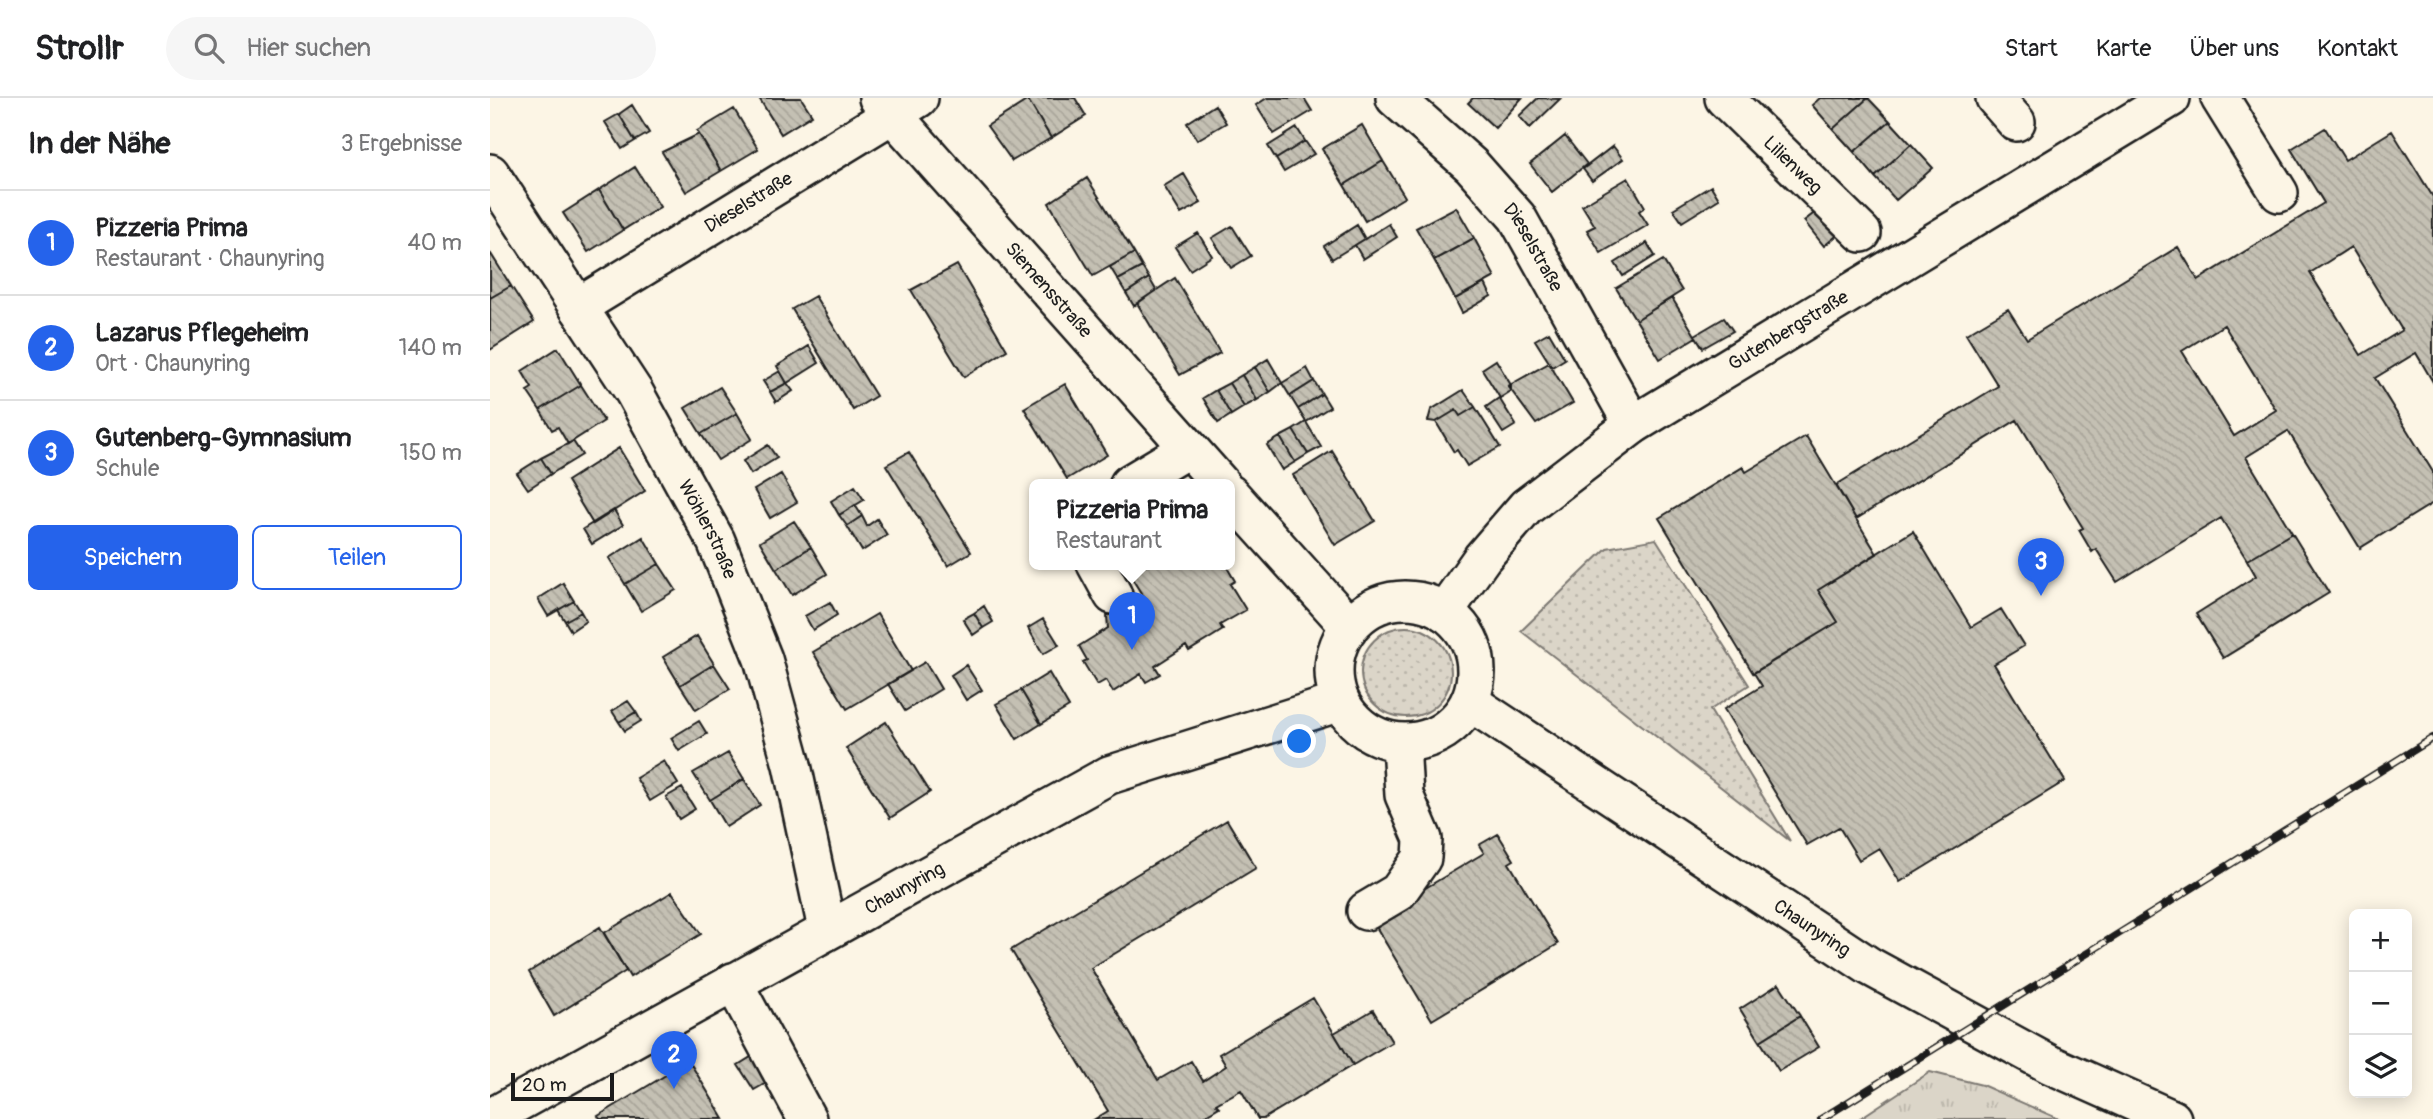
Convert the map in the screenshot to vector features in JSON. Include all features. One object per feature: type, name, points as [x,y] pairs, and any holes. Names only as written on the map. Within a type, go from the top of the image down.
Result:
[{"type":"street","name":"Dieselstraße","points":[[1395,98],[1472,166],[1517,217],[1633,425]]},
{"type":"street","name":"Lilienweg","points":[[1724,98],[1862,233]]},
{"type":"street","name":"Gutenbergstraße","points":[[1444,612],[1482,558],[1527,507],[1633,425],[2171,98]]},
{"type":"street","points":[[2220,98],[2279,193]]},
{"type":"street","name":"Dieselstraße","points":[[578,307],[896,104]]},
{"type":"street","name":"Siemensstraße","points":[[896,104],[1217,479]]},
{"type":"street","name":"Wöhlerstraße","points":[[490,173],[634,392],[716,541],[759,647],[792,765],[827,929]]},
{"type":"street","points":[[1137,479],[1189,448]]},
{"type":"street","points":[[1235,500],[1349,626]]},
{"type":"street","points":[[1415,601],[1444,612],[1456,621],[1468,638],[1476,658],[1476,680],[1470,702],[1456,721],[1438,735],[1401,743],[1368,733],[1350,717],[1340,702],[1333,672],[1337,648],[1349,626],[1368,611],[1391,602],[1415,601]]},
{"type":"street","name":"Chaunyring","points":[[490,1118],[1109,775],[1340,702]]},
{"type":"street","name":"Chaunyring","points":[[1470,702],[1869,966],[2027,1052],[2172,1119]]},
{"type":"street","points":[[1366,911],[1398,892],[1422,858],[1423,839],[1404,795],[1401,743]]},
{"type":"street","points":[[733,982],[807,1119]]},
{"type":"green space","points":[[1656,539],[1749,685],[1710,710],[1790,841],[1521,631],[1607,548]]},
{"type":"green space","points":[[1397,627],[1415,627],[1431,634],[1444,647],[1451,663],[1451,681],[1444,697],[1431,710],[1415,717],[1397,717],[1381,710],[1368,697],[1361,681],[1361,663],[1368,647],[1381,634]]},
{"type":"green space","points":[[1930,1072],[1982,1085],[2059,1119],[1859,1119]]},
{"type":"building","points":[[759,98],[801,98],[812,115],[781,134]]},
{"type":"building","points":[[1075,98],[1086,116],[1051,138],[1028,100]]},
{"type":"building","points":[[1267,98],[1304,98],[1312,111],[1274,134],[1256,105]]},
{"type":"building","points":[[1473,98],[1522,98],[1495,128],[1468,103]]},
{"type":"building","points":[[1538,98],[1560,99],[1530,128],[1519,116]]},
{"type":"building","points":[[1820,98],[1868,98],[1833,129],[1812,105]]},
{"type":"building","points":[[1868,98],[1890,121],[1854,152],[1833,129]]},
{"type":"building","points":[[1028,100],[1051,138],[1012,161],[987,126]]},
{"type":"building","points":[[632,105],[649,133],[635,141],[619,114]]},
{"type":"building","points":[[1215,105],[1226,123],[1197,140],[1187,123]]},
{"type":"building","points":[[734,109],[758,149],[721,171],[697,131]]},
{"type":"building","points":[[619,114],[635,141],[622,149],[605,122]]},
{"type":"building","points":[[1890,121],[1911,144],[1875,177],[1854,152]]},
{"type":"building","points":[[1362,125],[1383,161],[1344,185],[1322,149]]},
{"type":"building","points":[[1297,128],[1305,141],[1276,159],[1268,146]]},
{"type":"building","points":[[2325,128],[2345,160],[2392,131],[2433,197],[2433,382],[2416,353],[2375,378],[2433,472],[2433,503],[2360,548],[2288,431],[2246,457],[2292,533],[2247,560],[2221,518],[2117,582],[2096,549],[2092,552],[2079,530],[2083,528],[2017,420],[1856,519],[1836,485],[1998,386],[1966,334],[2008,309],[2027,339],[2178,247],[2198,280],[2324,203],[2291,149]],"holes":[[[2351,247],[2402,330],[2361,355],[2310,273]],[[2224,325],[2276,410],[2234,436],[2182,351]]]},
{"type":"building","points":[[699,134],[721,171],[686,192],[662,152]]},
{"type":"building","points":[[1565,136],[1587,164],[1552,192],[1530,164]]},
{"type":"building","points":[[1305,141],[1314,154],[1284,172],[1276,159]]},
{"type":"building","points":[[1911,144],[1933,168],[1896,200],[1875,177]]},
{"type":"building","points":[[1613,146],[1623,159],[1592,181],[1583,169]]},
{"type":"building","points":[[1383,161],[1405,197],[1365,221],[1344,185]]},
{"type":"building","points":[[635,167],[660,207],[623,230],[599,190]]},
{"type":"building","points":[[1184,174],[1201,203],[1181,214],[1164,186]]},
{"type":"building","points":[[1087,178],[1134,253],[1093,276],[1049,203]]},
{"type":"building","points":[[1628,178],[1645,207],[1639,211],[1648,225],[1601,253],[1587,230],[1595,226],[1582,205]]},
{"type":"building","points":[[1711,186],[1719,199],[1682,222],[1673,209]]},
{"type":"building","points":[[599,190],[623,230],[588,252],[563,213]]},
{"type":"building","points":[[1456,207],[1474,238],[1434,260],[1416,228]]},
{"type":"building","points":[[1821,208],[1840,233],[1824,246],[1804,221]]},
{"type":"building","points":[[1389,224],[1397,237],[1363,259],[1355,245]]},
{"type":"building","points":[[1357,225],[1365,239],[1332,259],[1324,246]]},
{"type":"building","points":[[1232,226],[1251,256],[1231,268],[1212,238]]},
{"type":"building","points":[[1198,233],[1212,256],[1190,270],[1175,247]]},
{"type":"building","points":[[1474,238],[1495,277],[1455,299],[1434,260]]},
{"type":"building","points":[[1647,243],[1655,256],[1623,276],[1615,263]]},
{"type":"building","points":[[1134,253],[1142,267],[1118,280],[1110,267]]},
{"type":"building","points":[[490,255],[511,286],[490,298]]},
{"type":"building","points":[[1663,260],[1682,291],[1636,320],[1616,288]]},
{"type":"building","points":[[957,265],[1007,350],[964,377],[911,290]]},
{"type":"building","points":[[1142,267],[1149,278],[1126,293],[1118,280]]},
{"type":"building","points":[[1149,278],[1156,290],[1134,306],[1126,293]]},
{"type":"building","points":[[1175,278],[1220,353],[1180,375],[1137,303]]},
{"type":"building","points":[[1485,283],[1491,296],[1462,313],[1455,299]]},
{"type":"building","points":[[511,286],[534,322],[490,350],[490,298]]},
{"type":"building","points":[[815,296],[876,396],[853,410],[792,309]]},
{"type":"building","points":[[1672,298],[1696,337],[1660,359],[1636,320]]},
{"type":"building","points":[[1724,318],[1733,331],[1703,348],[1695,335]]},
{"type":"building","points":[[1549,332],[1565,359],[1552,367],[1535,340]]},
{"type":"building","points":[[809,346],[819,363],[787,383],[777,366]]},
{"type":"building","points":[[558,348],[581,385],[540,410],[527,391],[532,388],[522,371]]},
{"type":"building","points":[[1268,359],[1282,383],[1270,392],[1255,367]]},
{"type":"building","points":[[1496,360],[1511,385],[1511,391],[1500,398],[1482,369]]},
{"type":"building","points":[[1549,363],[1573,403],[1536,424],[1508,386]]},
{"type":"building","points":[[1255,367],[1270,392],[1257,400],[1242,375]]},
{"type":"building","points":[[1307,368],[1314,381],[1290,396],[1282,383]]},
{"type":"building","points":[[780,371],[787,383],[770,392],[763,381]]},
{"type":"building","points":[[1242,375],[1257,400],[1244,407],[1229,383]]},
{"type":"building","points":[[1314,381],[1322,394],[1298,409],[1290,396]]},
{"type":"building","points":[[787,383],[793,391],[776,402],[770,392]]},
{"type":"building","points":[[1229,383],[1244,407],[1231,415],[1216,390]]},
{"type":"building","points":[[1065,384],[1107,455],[1067,479],[1024,408]]},
{"type":"building","points":[[581,385],[604,421],[568,444],[558,427],[552,430],[540,410]]},
{"type":"building","points":[[720,387],[737,413],[701,434],[685,408]]},
{"type":"building","points":[[1216,390],[1231,415],[1218,423],[1203,398]]},
{"type":"building","points":[[1463,390],[1475,407],[1460,416],[1456,410],[1436,422],[1428,421],[1431,410]]},
{"type":"building","points":[[1322,394],[1330,407],[1306,422],[1298,409]]},
{"type":"building","points":[[1499,398],[1516,425],[1503,433],[1486,407]]},
{"type":"building","points":[[1475,407],[1500,447],[1467,466],[1457,450],[1454,452],[1436,422],[1456,410],[1460,416]]},
{"type":"building","points":[[737,413],[752,439],[718,460],[701,434]]},
{"type":"building","points":[[1306,422],[1321,447],[1308,454],[1293,430]]},
{"type":"building","points":[[1293,430],[1308,454],[1295,462],[1280,437]]},
{"type":"building","points":[[1806,436],[1877,554],[1818,590],[1838,622],[1753,673],[1659,518],[1743,467],[1746,472]]},
{"type":"building","points":[[1280,437],[1295,462],[1282,470],[1267,445]]},
{"type":"building","points":[[573,441],[582,455],[551,474],[541,458]]},
{"type":"building","points":[[768,445],[777,458],[751,474],[743,461]]},
{"type":"building","points":[[619,448],[645,491],[593,524],[567,481]]},
{"type":"building","points":[[1332,451],[1375,521],[1335,545],[1293,475]]},
{"type":"building","points":[[909,452],[971,552],[948,566],[886,465]]},
{"type":"building","points":[[541,458],[551,474],[528,489],[517,473]]},
{"type":"building","points":[[781,474],[797,502],[770,518],[754,490]]},
{"type":"building","points":[[855,486],[864,500],[839,515],[831,501]]},
{"type":"building","points":[[855,505],[862,516],[847,526],[839,515]]},
{"type":"building","points":[[614,510],[623,525],[592,544],[583,529]]},
{"type":"building","points":[[862,516],[867,526],[877,519],[887,535],[862,551],[847,526]]},
{"type":"building","points":[[794,521],[811,547],[776,569],[760,542]]},
{"type":"building","points":[[1913,531],[1971,627],[2001,609],[2024,646],[1994,664],[2065,781],[1900,882],[1879,848],[1859,860],[1839,827],[1807,845],[1724,709],[1762,686],[1754,673],[1838,622],[1818,590]]},
{"type":"building","points":[[2292,533],[2329,593],[2223,658],[2196,614],[2256,576],[2247,560]]},
{"type":"building","points":[[643,537],[659,564],[625,584],[609,558]]},
{"type":"building","points":[[811,547],[827,574],[792,595],[776,569]]},
{"type":"building","points":[[659,564],[676,590],[641,611],[625,584]]},
{"type":"building","points":[[1127,570],[1229,570],[1235,581],[1230,584],[1246,610],[1220,625],[1223,630],[1189,651],[1186,646],[1155,666],[1160,674],[1146,682],[1141,674],[1113,692],[1106,680],[1097,685],[1083,662],[1087,660],[1079,646],[1108,628],[1107,616],[1120,608],[1132,616],[1149,606]]},
{"type":"building","points":[[563,583],[574,601],[548,616],[538,599]]},
{"type":"building","points":[[574,601],[581,612],[565,621],[558,610]]},
{"type":"building","points":[[830,602],[837,615],[813,630],[805,616]]},
{"type":"building","points":[[984,606],[993,622],[983,628],[974,613]]},
{"type":"building","points":[[581,612],[586,621],[571,631],[565,621]]},
{"type":"building","points":[[974,613],[983,628],[973,635],[963,619]]},
{"type":"building","points":[[877,614],[911,671],[847,709],[813,652]]},
{"type":"building","points":[[1043,619],[1059,645],[1043,654],[1028,628]]},
{"type":"building","points":[[697,636],[714,664],[680,685],[663,657]]},
{"type":"building","points":[[925,662],[941,689],[905,711],[888,684]]},
{"type":"building","points":[[714,664],[730,689],[696,710],[680,685]]},
{"type":"building","points":[[966,665],[982,690],[966,700],[951,675]]},
{"type":"building","points":[[1049,673],[1069,707],[1041,724],[1021,690]]},
{"type":"building","points":[[1021,690],[1041,724],[1017,739],[996,704]]},
{"type":"building","points":[[628,701],[636,712],[619,722],[612,711]]},
{"type":"building","points":[[636,712],[641,721],[625,731],[619,722]]},
{"type":"building","points":[[699,721],[707,734],[679,751],[671,738]]},
{"type":"building","points":[[886,722],[930,792],[890,818],[846,748]]},
{"type":"building","points":[[728,753],[744,779],[710,800],[693,773]]},
{"type":"building","points":[[664,761],[678,784],[650,801],[636,778]]},
{"type":"building","points":[[744,779],[760,805],[726,827],[710,800]]},
{"type":"building","points":[[682,788],[695,809],[679,819],[666,797]]},
{"type":"building","points":[[1227,820],[1256,868],[1091,968],[1158,1080],[1191,1061],[1203,1081],[1226,1066],[1219,1054],[1313,998],[1353,1065],[1263,1119],[1258,1119],[1241,1090],[1216,1104],[1219,1107],[1199,1119],[1095,1119],[1108,1111],[1011,950]]},
{"type":"building","points":[[1498,834],[1514,860],[1509,863],[1558,944],[1432,1020],[1372,920],[1484,853],[1479,845]]},
{"type":"building","points":[[672,892],[701,934],[630,977],[604,933]]},
{"type":"building","points":[[600,927],[626,971],[554,1016],[529,972]]},
{"type":"building","points":[[1779,984],[1800,1016],[1760,1041],[1740,1009]]},
{"type":"building","points":[[1373,1010],[1392,1042],[1353,1065],[1334,1033]]},
{"type":"building","points":[[1800,1016],[1819,1047],[1779,1071],[1760,1041]]},
{"type":"building","points":[[759,1052],[775,1078],[754,1090],[738,1065]]},
{"type":"building","points":[[689,1061],[724,1119],[600,1119],[598,1116]]},
{"type":"railway","points":[[1821,1119],[2433,738]]},
{"type":"place","name":"Gutenberg-Gymnasium","points":[[2041,596]]},
{"type":"place","name":"Pizzeria Prima","points":[[1132,650]]},
{"type":"place","name":"Lazarus Pflegeheim","points":[[674,1089]]}]
